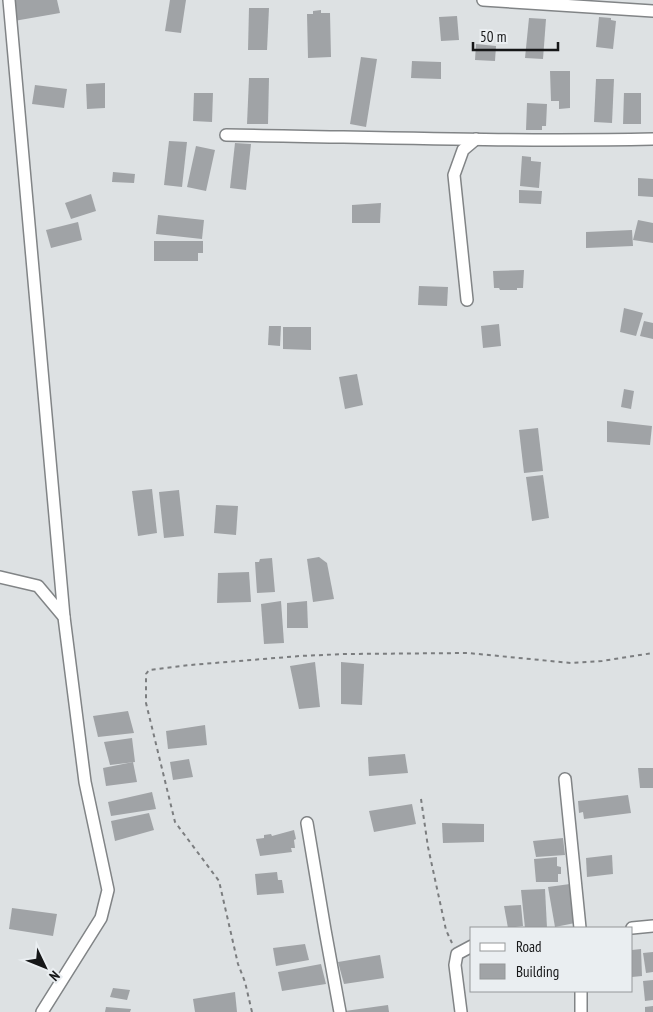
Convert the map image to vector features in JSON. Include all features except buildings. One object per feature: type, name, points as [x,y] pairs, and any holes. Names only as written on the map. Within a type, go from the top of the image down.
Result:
[{"type":"street","points":[[8,0],[64,617],[85,782],[108,890],[101,918],[42,1012]]},
{"type":"street","points":[[483,0],[653,11]]},
{"type":"street","points":[[226,135],[548,141],[653,139]]},
{"type":"street","points":[[467,300],[454,175],[463,150],[476,139]]},
{"type":"street","points":[[0,577],[38,586],[64,617]]},
{"type":"street","points":[[565,780],[580,927]]},
{"type":"street","points":[[307,823],[324,930],[340,1012]]},
{"type":"street","points":[[633,928],[653,926]]},
{"type":"street","points":[[461,1012],[455,965],[457,954],[470,947]]},
{"type":"street","points":[[580,992],[581,1012]]},
{"type":"path","points":[[252,1012],[245,982],[233,946],[219,881],[175,822],[146,703],[146,674],[149,670],[309,655],[468,653],[571,663],[653,654]]},
{"type":"path","points":[[421,799],[428,847],[446,930],[457,954]]}]
